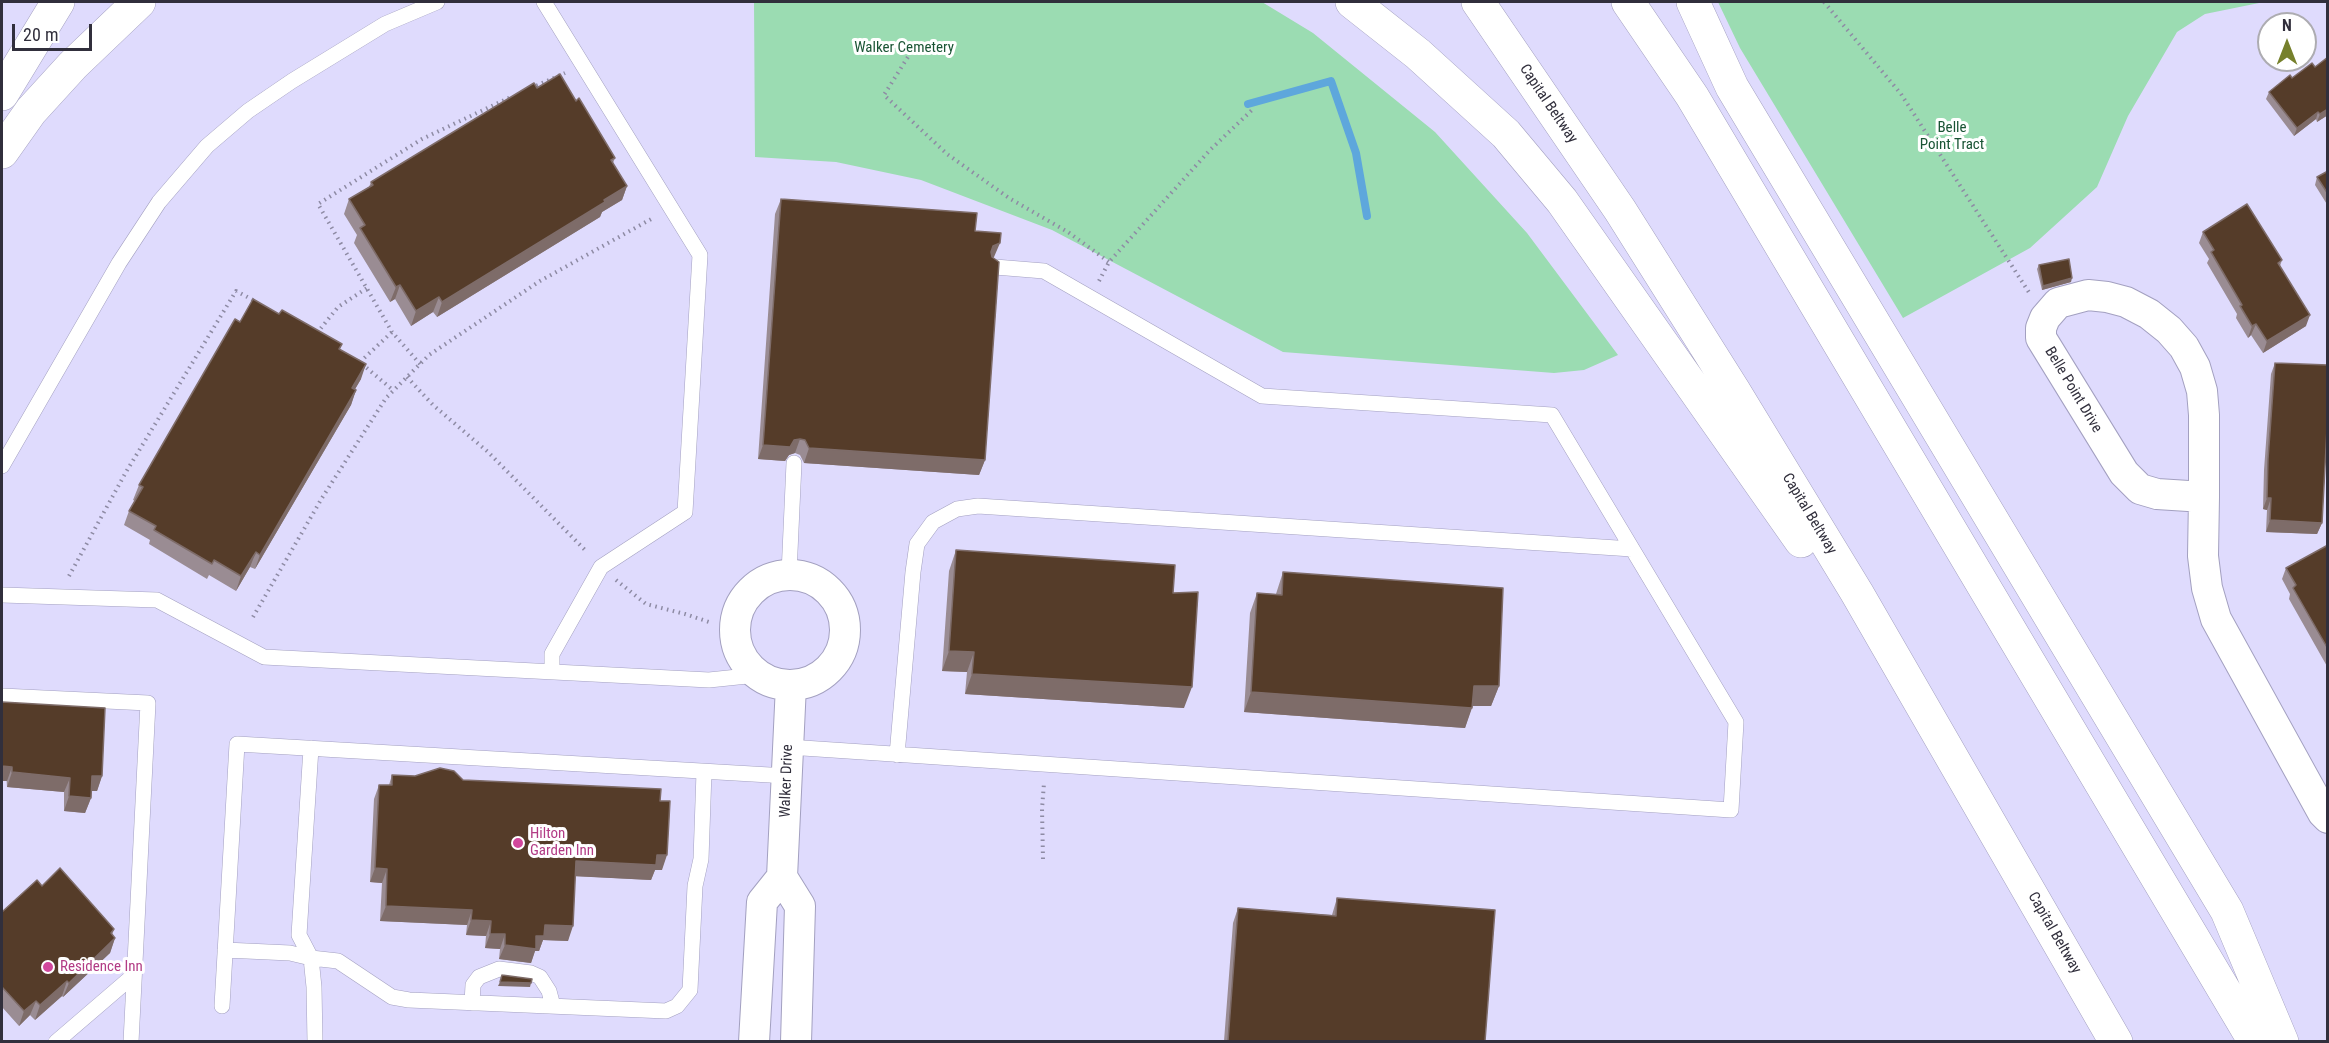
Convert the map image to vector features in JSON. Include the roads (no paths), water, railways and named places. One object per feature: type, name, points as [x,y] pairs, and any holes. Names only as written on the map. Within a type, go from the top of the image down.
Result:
[{"type":"main road","points":[[2,94],[58,2]]},
{"type":"main road","points":[[2,152],[31,111],[73,65],[140,2]]},
{"type":"main road","points":[[1352,2],[1418,54],[1506,134],[1562,201],[1844,602],[2004,845]]},
{"type":"main road","name":"Capital Beltway","points":[[1478,2],[1620,210],[1728,381],[1857,593],[2116,1041]]},
{"type":"main road","points":[[1628,2],[1692,96],[2255,1041]]},
{"type":"main road","points":[[1693,2],[1732,87],[2227,911],[2283,1041]]},
{"type":"street","name":"Belle Point Drive","points":[[2088,295],[2126,302],[2149,314],[2169,330],[2184,347],[2195,368],[2202,391],[2204,497],[2149,492],[2140,489],[2124,473],[2041,338],[2041,328],[2045,318],[2058,303],[2088,295]]},
{"type":"street","points":[[2204,497],[2203,555],[2207,588],[2216,619],[2323,813],[2328,818]]},
{"type":"street","points":[[789,574],[815,580],[829,590],[845,616],[846,634],[843,649],[827,672],[815,680],[791,685],[768,681],[747,666],[739,652],[734,632],[737,612],[744,597],[756,586],[771,578],[789,574]]},
{"type":"street","name":"Walker Drive","points":[[782,877],[791,685]]},
{"type":"street","points":[[754,1041],[762,902],[782,877],[800,906],[796,1041]]},
{"type":"lane","points":[[2,466],[119,263],[159,202],[207,146],[248,111],[292,81],[385,24],[437,2]]},
{"type":"lane","points":[[544,2],[700,255],[685,512],[601,567],[552,654],[552,672]]},
{"type":"lane","points":[[788,747],[1731,810],[1736,722],[1552,416],[1262,396],[1044,271],[995,267]]},
{"type":"lane","points":[[789,574],[794,464]]},
{"type":"lane","points":[[897,755],[917,544],[933,522],[957,509],[978,506],[1632,549]]},
{"type":"lane","points":[[2,595],[157,600],[264,657],[709,680],[757,675]]},
{"type":"lane","points":[[2,696],[148,703],[131,1041]]},
{"type":"lane","points":[[222,1006],[237,744],[787,777]]},
{"type":"lane","points":[[311,748],[299,935],[311,958],[315,1041]]},
{"type":"lane","points":[[225,950],[290,952],[311,958],[338,961],[392,997],[408,1000],[666,1011],[677,1006],[690,990],[695,886],[701,859],[704,772]]},
{"type":"lane","points":[[472,1003],[473,985],[479,976],[499,969],[531,973],[540,977],[549,991],[553,1006]]},
{"type":"lane","points":[[56,1041],[134,975]]},
{"type":"waterway","points":[[1248,104],[1331,81],[1356,153],[1367,216]]},
{"type":"place","name":"Hilton Garden Inn","points":[[518,843]]},
{"type":"place","name":"Residence Inn","points":[[48,967]]},
{"type":"park label","name":"Walker Cemetery","points":[[904,48]]},
{"type":"park label","name":"Belle Point Tract","points":[[1952,136]]}]
